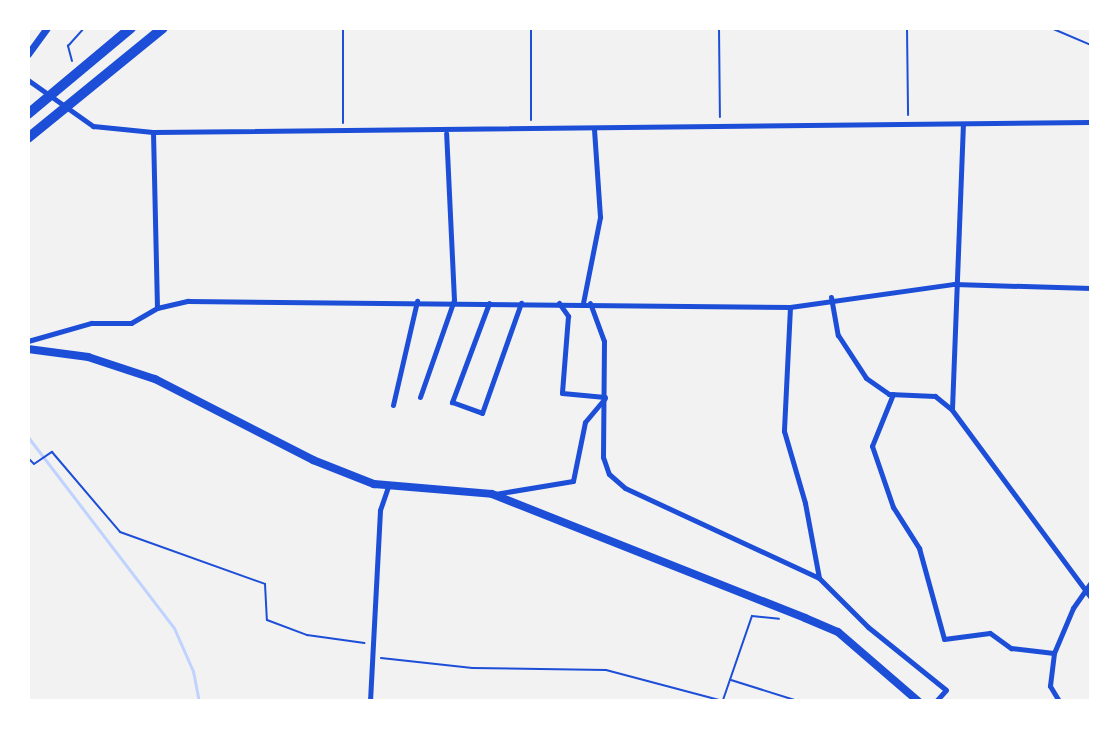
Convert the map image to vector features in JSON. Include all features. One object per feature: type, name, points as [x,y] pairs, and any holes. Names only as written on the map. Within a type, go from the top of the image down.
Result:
[{"type":"highway","points":[[28,114],[131,28]]},
{"type":"highway","points":[[28,138],[159,31]]},
{"type":"main road","points":[[28,349],[88,357],[155,379],[313,460],[388,487],[492,494],[838,632],[918,701]]},
{"type":"street","points":[[28,54],[47,28]]},
{"type":"street","points":[[28,80],[93,126],[153,132],[446,133],[531,129],[1089,122]]},
{"type":"street","points":[[952,410],[954,284],[963,124]]},
{"type":"street","points":[[594,128],[600,217],[586,303],[604,341],[606,397],[603,457],[609,474],[625,488],[819,578],[868,627],[946,690],[936,701]]},
{"type":"street","points":[[153,132],[157,308]]},
{"type":"street","points":[[420,397],[454,300],[446,133]]},
{"type":"street","points":[[28,341],[91,323],[131,323],[157,308],[188,301],[454,300],[790,307],[831,297],[954,284],[1091,288]]},
{"type":"street","points":[[831,297],[838,335],[866,378],[893,394],[935,396],[952,410],[1088,596]]},
{"type":"street","points":[[393,405],[417,301]]},
{"type":"street","points":[[489,303],[452,402],[482,413],[521,303]]},
{"type":"street","points":[[559,303],[568,316],[562,393],[606,397]]},
{"type":"street","points":[[790,307],[784,431],[805,503],[819,578]]},
{"type":"street","points":[[893,394],[872,446],[893,507],[919,548],[944,639],[990,633],[1011,648],[1054,653]]},
{"type":"street","points":[[492,494],[573,481],[585,422],[606,397]]},
{"type":"street","points":[[370,701],[377,643],[380,510],[388,487]]},
{"type":"street","points":[[1059,701],[1050,686],[1054,653],[1073,608],[1088,596],[1091,582]]},
{"type":"path","points":[[343,28],[344,133]]},
{"type":"path","points":[[531,28],[531,129]]},
{"type":"path","points":[[719,28],[720,126]]},
{"type":"path","points":[[907,28],[908,125]]},
{"type":"path","points":[[1051,28],[1091,45]]},
{"type":"path","points":[[28,458],[37,462],[50,453],[70,469],[117,530],[265,584],[267,620],[338,642],[377,643]]},
{"type":"path","points":[[376,658],[472,668],[606,670],[723,701],[752,616],[786,621]]},
{"type":"path","points":[[730,680],[798,701]]},
{"type":"waterway","points":[[28,437],[174,628],[193,671],[199,701]]}]
